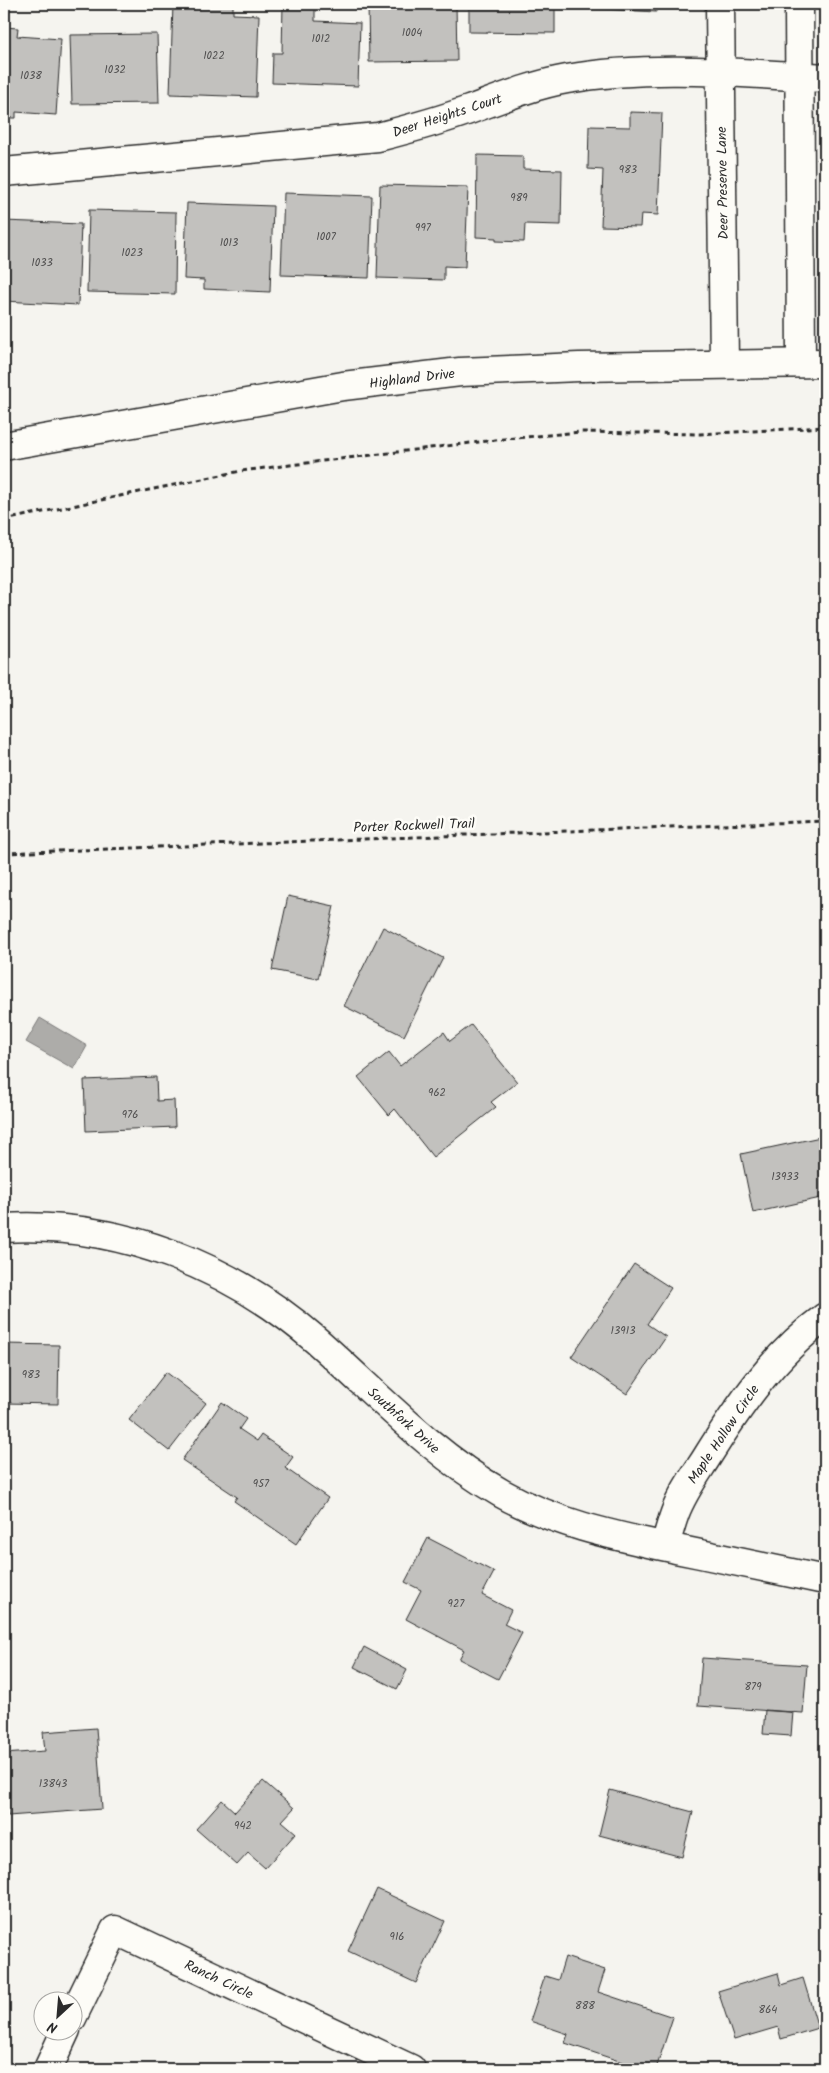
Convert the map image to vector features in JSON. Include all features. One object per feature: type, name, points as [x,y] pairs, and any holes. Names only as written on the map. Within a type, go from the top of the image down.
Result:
[{"type":"street","name":"Deer Preserve Lane","points":[[720,4],[724,363]]},
{"type":"street","points":[[799,4],[812,77],[813,362]]},
{"type":"street","name":"Deer Heights Court","points":[[4,172],[332,143],[378,137],[424,126],[516,92],[565,79],[616,72],[721,72],[812,77]]},
{"type":"street","name":"Highland Drive","points":[[4,446],[343,386],[460,372],[724,363],[813,362]]},
{"type":"street","name":"Southfork Drive","points":[[4,1228],[59,1228],[105,1234],[150,1246],[228,1280],[274,1307],[315,1340],[431,1446],[465,1472],[546,1515],[590,1530],[825,1580]]},
{"type":"street","name":"Maple Hollow Circle","points":[[665,1546],[675,1512],[686,1489],[731,1416],[784,1353],[825,1317]]},
{"type":"street","name":"Ranch Circle","points":[[82,1998],[115,1930],[411,2069]]},
{"type":"street","points":[[48,2069],[61,2040]]},
{"type":"path","points":[[4,520],[241,471],[504,439],[581,432],[700,434],[825,427]]},
{"type":"path","name":"Porter Rockwell Trail","points":[[4,853],[825,820]]},
{"type":"shaded area","points":[[40,1018],[87,1046],[74,1069],[26,1042]]},
{"type":"building","points":[[173,4],[233,4],[233,14],[259,15],[256,97],[170,94]]},
{"type":"building","points":[[283,4],[315,4],[315,21],[360,23],[358,86],[272,83],[273,53],[282,53]]},
{"type":"building","points":[[368,4],[456,4],[457,61],[369,62]]},
{"type":"building","points":[[469,4],[555,4],[555,33],[469,32]]},
{"type":"building","points":[[567,4],[656,4],[656,12],[567,7]]},
{"type":"building","points":[[4,27],[18,28],[17,36],[61,39],[56,115],[16,112],[16,118],[4,118]]},
{"type":"building","points":[[157,34],[159,103],[72,104],[70,35]]},
{"type":"building","points":[[630,112],[662,113],[658,215],[641,214],[640,227],[601,226],[603,170],[588,169],[589,126],[630,127]]},
{"type":"building","points":[[477,155],[523,156],[523,169],[562,170],[561,225],[525,224],[524,242],[496,241],[496,238],[476,237]]},
{"type":"building","points":[[380,185],[468,187],[465,267],[444,266],[444,280],[377,278]]},
{"type":"building","points":[[284,193],[372,196],[369,278],[281,275]]},
{"type":"building","points":[[187,203],[273,206],[270,292],[204,289],[204,280],[184,279]]},
{"type":"building","points":[[89,210],[176,212],[175,294],[87,292]]},
{"type":"building","points":[[4,221],[81,224],[78,305],[4,301]]},
{"type":"building","points":[[288,896],[334,906],[318,979],[272,970]]},
{"type":"building","points":[[383,927],[443,958],[404,1036],[344,1006]]},
{"type":"building","points":[[471,1025],[517,1082],[491,1102],[496,1107],[433,1157],[395,1109],[389,1115],[358,1077],[389,1052],[400,1066],[444,1032],[450,1041]]},
{"type":"building","points":[[156,1077],[157,1101],[174,1100],[175,1127],[86,1131],[84,1080]]},
{"type":"building","points":[[825,1136],[825,1197],[753,1213],[741,1154]]},
{"type":"building","points":[[634,1264],[671,1288],[647,1324],[666,1337],[627,1394],[571,1357]]},
{"type":"building","points":[[4,1344],[59,1345],[58,1404],[4,1403]]},
{"type":"building","points":[[166,1372],[206,1403],[169,1451],[129,1420]]},
{"type":"building","points":[[222,1402],[246,1419],[239,1429],[257,1441],[261,1435],[293,1457],[285,1468],[328,1498],[296,1544],[234,1501],[237,1497],[182,1460]]},
{"type":"building","points":[[428,1538],[494,1572],[482,1595],[511,1610],[504,1624],[522,1633],[498,1679],[459,1659],[464,1650],[406,1619],[421,1590],[405,1582]]},
{"type":"building","points":[[364,1647],[407,1670],[397,1689],[354,1667]]},
{"type":"building","points":[[702,1658],[807,1665],[803,1713],[698,1706]]},
{"type":"building","points":[[765,1710],[793,1712],[791,1736],[763,1734]]},
{"type":"building","points":[[96,1728],[102,1809],[8,1816],[4,1754],[45,1751],[43,1732]]},
{"type":"building","points":[[263,1781],[294,1808],[282,1821],[296,1833],[265,1868],[248,1853],[237,1865],[196,1829],[222,1800],[235,1812]]},
{"type":"building","points":[[610,1790],[693,1812],[682,1857],[599,1835]]},
{"type":"building","points":[[377,1889],[445,1921],[416,1983],[348,1951]]},
{"type":"building","points":[[565,1957],[605,1970],[598,1992],[673,2017],[656,2069],[643,2069],[565,2043],[568,2034],[530,2021],[545,1976],[558,1980]]},
{"type":"building","points":[[778,1973],[781,1985],[803,1978],[818,2028],[781,2039],[778,2027],[734,2040],[718,1991]]}]
